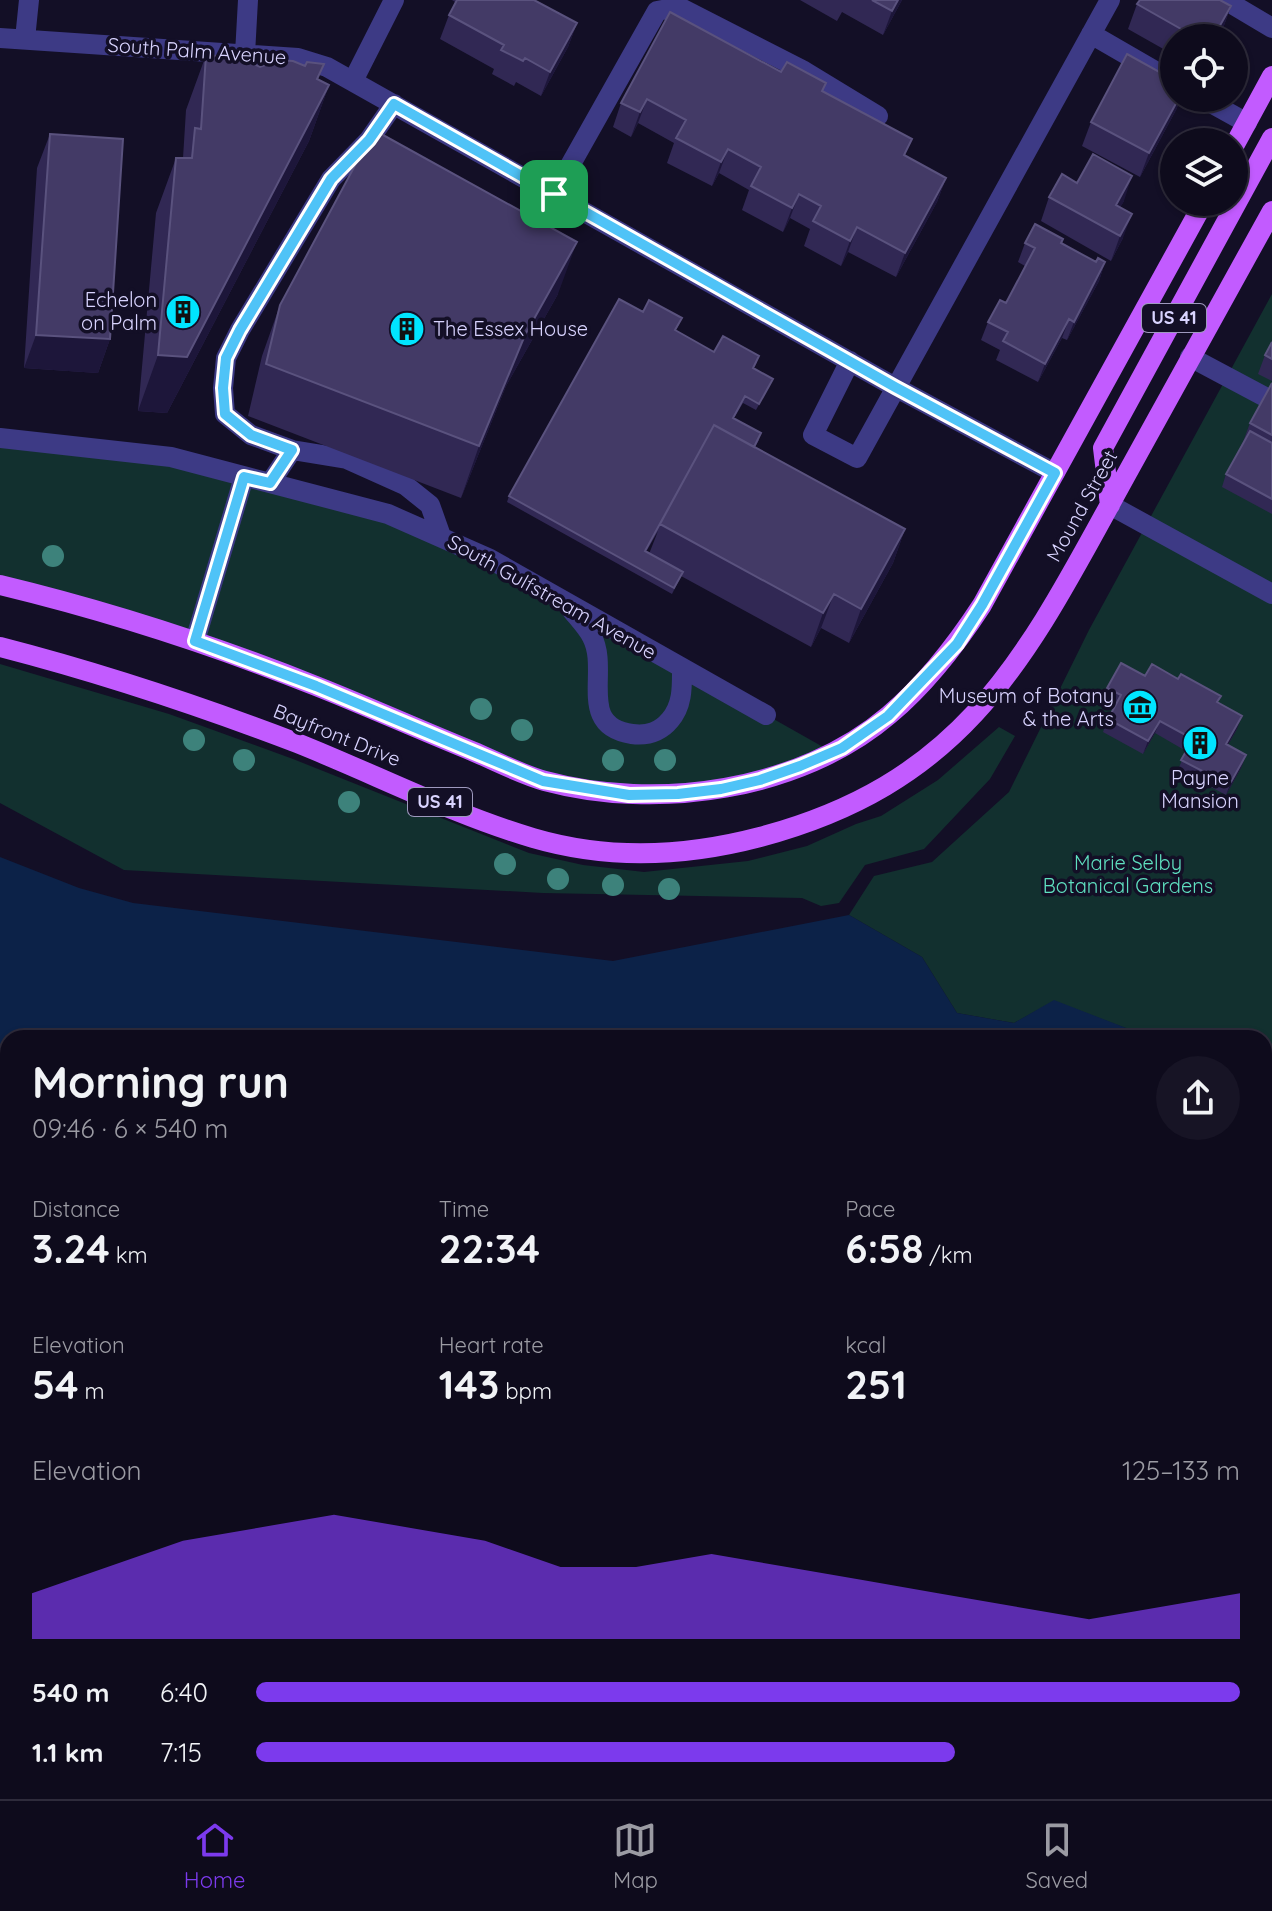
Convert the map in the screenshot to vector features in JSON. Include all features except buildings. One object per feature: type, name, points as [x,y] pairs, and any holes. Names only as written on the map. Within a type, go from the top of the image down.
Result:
[{"type":"main road","points":[[1244,128],[1272,76]]},
{"type":"main road","name":"US 41","points":[[1110,505],[1103,448],[1272,138]]},
{"type":"main road","name":"Mound Street","points":[[886,787],[932,755],[968,723],[1010,674],[1063,591],[1272,211]]},
{"type":"main road","name":"Mound Street","points":[[842,748],[888,716],[957,644],[982,605],[1196,216]]},
{"type":"main road","name":"Bayfront Drive","points":[[0,585],[195,641],[316,686],[543,781],[588,790],[629,795],[721,789],[760,780],[842,748]]},
{"type":"main road","name":"Bayfront Drive","points":[[0,647],[174,698],[533,838],[583,849],[644,855],[696,851],[789,829],[828,815],[886,787]]},
{"type":"street","points":[[25,39],[29,0]]},
{"type":"street","points":[[245,54],[248,0]]},
{"type":"street","points":[[353,81],[394,0]]},
{"type":"street","points":[[850,361],[813,435],[857,458],[1110,0]]},
{"type":"street","points":[[1225,0],[1272,28]]},
{"type":"street","points":[[554,194],[657,11],[679,7],[804,71],[878,116]]},
{"type":"street","points":[[1091,34],[1160,74]]},
{"type":"street","name":"South Palm Avenue","points":[[0,38],[298,58],[327,67],[895,387],[1055,473]]},
{"type":"street","points":[[394,104],[369,140],[331,179],[248,317],[226,358],[223,388],[225,414],[251,435],[292,450],[347,459],[405,485],[430,505],[441,536]]},
{"type":"street","points":[[1227,112],[1247,123]]},
{"type":"street","points":[[1190,357],[1267,398]]},
{"type":"street","name":"South Gulfstream Avenue","points":[[0,438],[171,457],[388,514],[490,559],[766,715]]},
{"type":"street","points":[[270,483],[292,450]]},
{"type":"street","points":[[195,641],[244,477]]},
{"type":"street","points":[[1110,505],[1272,594]]},
{"type":"street","points":[[565,602],[593,638],[597,654],[599,709],[605,721],[617,730],[644,735],[659,731],[668,723],[679,703],[682,668]]},
{"type":"green space","name":"Marie Selby Botanical Gardens","points":[[1272,294],[1272,1030],[1131,1030],[1054,1001],[1014,1023],[957,1013],[922,957],[849,915],[874,876],[932,862],[1009,792],[1089,630]]},
{"type":"green space","points":[[0,438],[270,483],[490,559],[832,752],[760,780],[588,790],[316,686],[0,585]]},
{"type":"green space","points":[[0,664],[169,714],[293,759],[529,853],[583,865],[644,872],[748,861],[807,846],[881,816],[938,780],[999,727],[1015,736],[990,779],[924,849],[865,865],[839,903],[821,906],[802,898],[543,893],[124,870],[0,803]]},
{"type":"water","points":[[0,857],[79,888],[133,903],[613,961],[849,915],[922,957],[957,1013],[1014,1023],[1054,1000],[1131,1030],[0,1030]]},
{"type":"place","name":"Echelon on Palm","points":[[183,312]]},
{"type":"place","name":"The Essex House","points":[[407,329]]},
{"type":"place","name":"Museum of Botany & the Arts","points":[[1140,707]]},
{"type":"place","name":"Payne Mansion","points":[[1200,743]]},
{"type":"route","points":[[394,104],[554,194],[895,387],[1055,473],[957,644],[888,716],[842,748],[760,780],[721,789],[629,795],[588,790],[543,781],[316,686],[195,641],[244,477],[270,483],[292,450],[251,435],[225,414],[223,388],[226,358],[331,179],[369,140],[394,104]]}]
